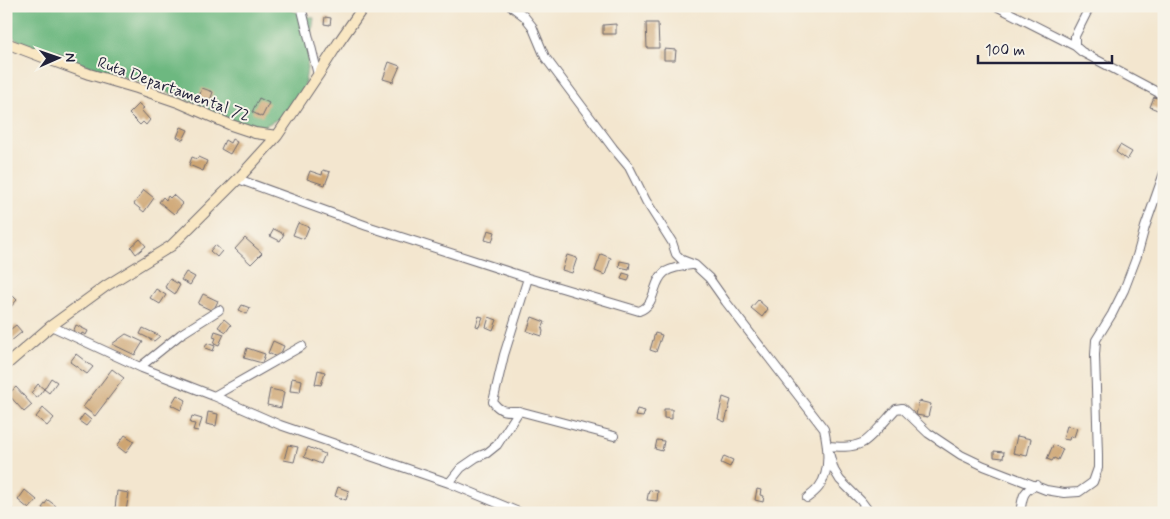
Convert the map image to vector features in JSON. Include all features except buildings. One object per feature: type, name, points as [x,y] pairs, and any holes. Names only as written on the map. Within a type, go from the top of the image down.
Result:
[{"type":"main road","points":[[6,365],[51,326],[106,286],[171,246],[238,180],[277,136],[338,42],[364,6]]},
{"type":"main road","name":"Ruta Departamental 72","points":[[6,43],[80,71],[178,102],[230,125],[255,133],[277,136]]},
{"type":"street","points":[[301,6],[318,75]]},
{"type":"street","points":[[510,6],[524,16],[532,26],[545,57],[629,167],[646,201],[672,242],[676,254],[682,260],[695,265],[709,278],[824,429],[828,461],[825,475],[819,487],[807,498]]},
{"type":"street","points":[[996,6],[1164,94]]},
{"type":"street","points":[[1075,46],[1075,36],[1090,6]]},
{"type":"street","points":[[827,446],[849,447],[865,442],[896,408],[902,408],[928,433],[961,455],[984,466],[1046,490],[1064,493],[1072,494],[1079,492],[1093,482],[1098,468],[1096,340],[1124,290],[1164,173]]},
{"type":"street","points":[[238,180],[367,226],[639,312],[645,309],[651,302],[657,281],[666,271],[677,267],[695,265]]},
{"type":"street","points":[[528,278],[504,355],[493,402],[497,408],[505,411],[519,411],[614,436]]},
{"type":"street","points":[[140,367],[181,334],[220,310]]},
{"type":"street","points":[[51,326],[140,367],[280,424],[449,483],[521,513]]},
{"type":"street","points":[[214,396],[302,346]]},
{"type":"street","points":[[449,483],[461,468],[497,445],[519,411]]},
{"type":"street","points":[[827,446],[834,470],[840,480],[870,513]]},
{"type":"street","points":[[1020,513],[1024,494],[1028,489],[1036,485]]},
{"type":"street","points":[[6,510],[10,513]]},
{"type":"green space","points":[[6,6],[279,6],[314,18],[304,90],[282,117],[258,129],[149,85],[30,47],[6,33]]}]
